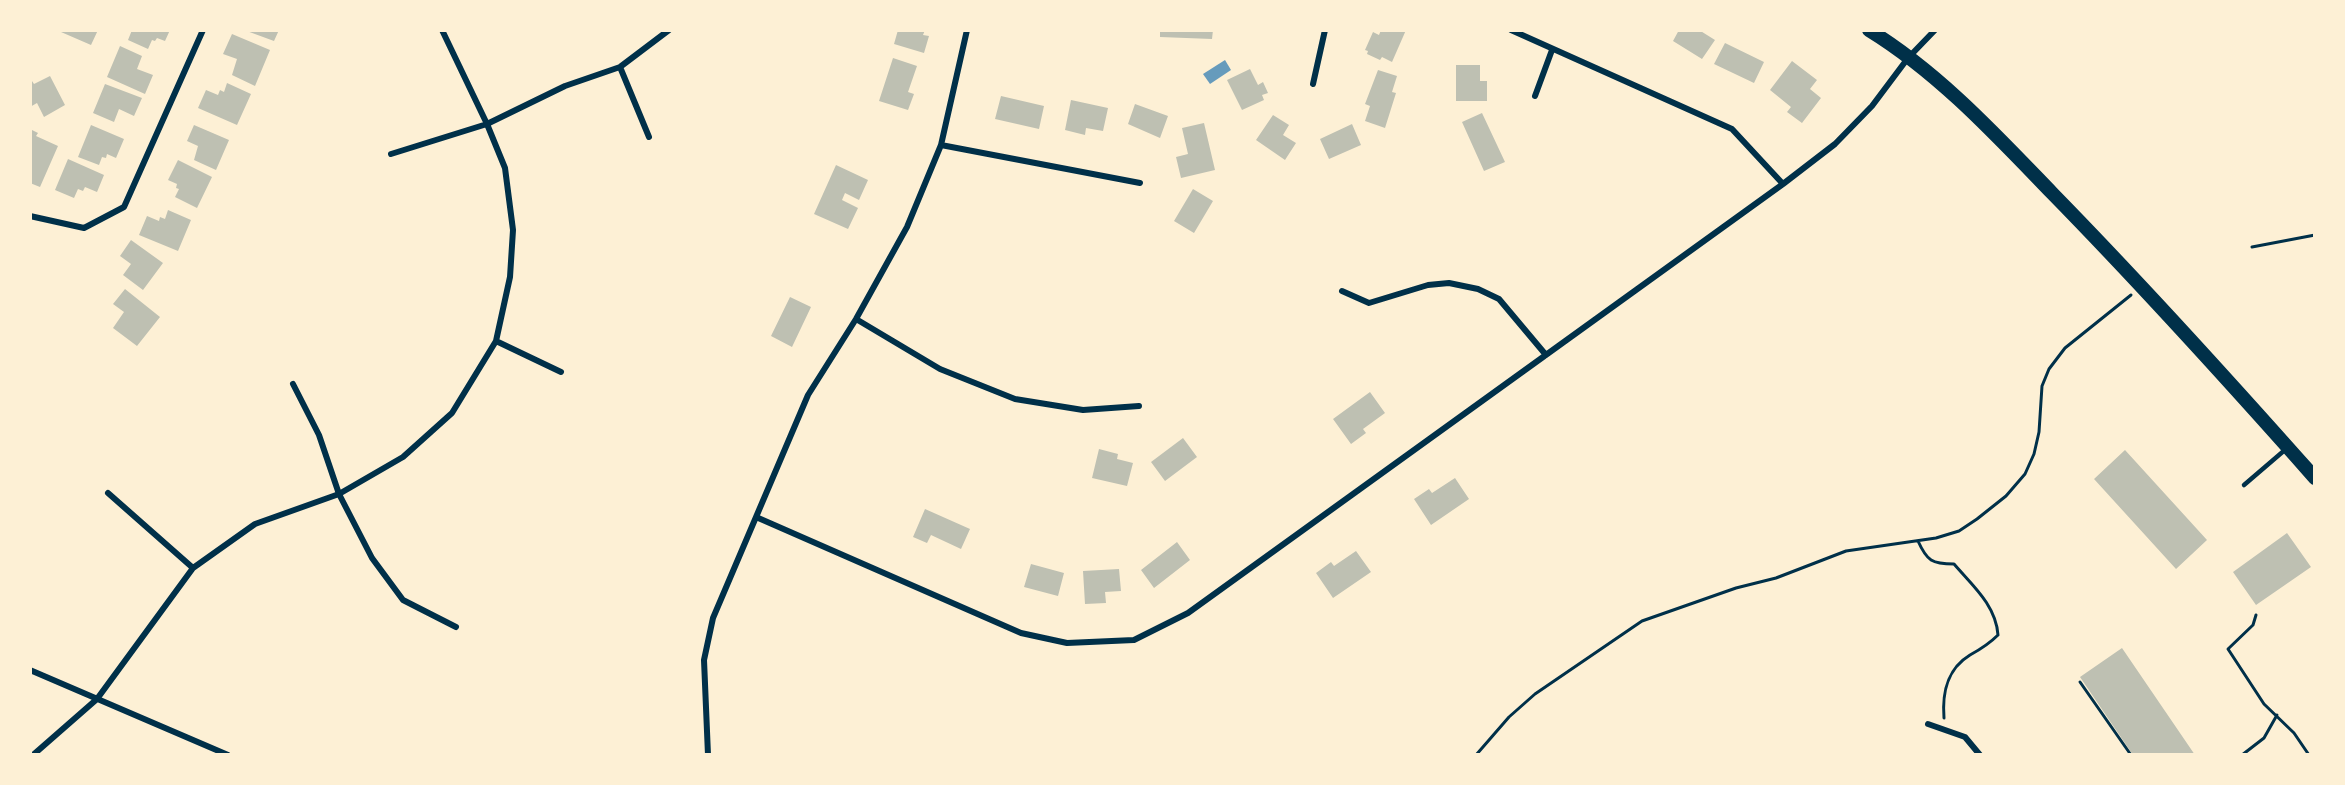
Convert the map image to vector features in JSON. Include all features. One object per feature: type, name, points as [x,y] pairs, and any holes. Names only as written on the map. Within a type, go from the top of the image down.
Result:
[{"type":"main road","points":[[1869,30],[1908,58],[1963,104],[1997,137],[2143,285],[2315,478]]},
{"type":"street","points":[[30,216],[84,228],[124,207],[203,30]]},
{"type":"street","points":[[33,755],[97,699],[193,568],[255,524],[339,494],[403,457],[452,413],[496,341],[510,277],[513,230],[505,168],[487,124],[442,30]]},
{"type":"street","points":[[391,154],[487,124],[565,86],[620,67],[669,30]]},
{"type":"street","points":[[708,755],[704,660],[713,618],[808,395],[856,319],[907,227],[941,145],[967,30]]},
{"type":"street","points":[[1313,84],[1325,30]]},
{"type":"street","points":[[1510,30],[1732,129],[1783,184]]},
{"type":"street","points":[[756,517],[1022,633],[1066,643],[1134,640],[1188,613],[1783,184],[1835,144],[1872,106],[1908,58],[1935,30]]},
{"type":"street","points":[[1535,96],[1552,50]]},
{"type":"street","points":[[620,67],[649,137]]},
{"type":"street","points":[[941,145],[1140,183]]},
{"type":"street","points":[[1342,291],[1369,303],[1428,285],[1449,283],[1478,289],[1499,299],[1546,355]]},
{"type":"street","points":[[856,319],[940,369],[1015,399],[1083,410],[1139,406]]},
{"type":"street","points":[[496,341],[561,372]]},
{"type":"street","points":[[292,384],[320,435],[339,494],[372,558],[403,600],[456,627]]},
{"type":"street","points":[[108,493],[193,568]]},
{"type":"street","points":[[30,670],[228,755]]},
{"type":"street","points":[[1928,724],[1965,737],[1980,755]]},
{"type":"lane","points":[[2244,485],[2288,447]]},
{"type":"path","points":[[2252,247],[2315,235]]},
{"type":"path","points":[[1476,755],[1509,717],[1535,694],[1642,621],[1736,588],[1796,572],[1846,551],[1918,541],[1959,531],[2006,495],[2025,474],[2034,454],[2042,386],[2049,369],[2065,348],[2143,285]]},
{"type":"path","points":[[1918,541],[1925,556],[1939,564],[1954,564],[1986,599],[1998,635],[1988,645],[1953,668],[1944,697],[1944,730]]},
{"type":"path","points":[[2256,615],[2253,625],[2228,649],[2264,705],[2277,715],[2309,755]]},
{"type":"path","points":[[2080,682],[2131,755]]},
{"type":"path","points":[[2242,755],[2264,738],[2277,715]]},
{"type":"water","points":[[1225,60],[1231,70],[1210,84],[1203,74]]},
{"type":"building","points":[[62,30],[98,30],[91,45],[61,32]]},
{"type":"building","points":[[132,30],[170,30],[165,41],[157,38],[155,41],[152,40],[148,49],[128,40]]},
{"type":"building","points":[[244,30],[279,30],[274,41]]},
{"type":"building","points":[[898,30],[925,30],[923,35],[929,36],[924,53],[894,44]]},
{"type":"building","points":[[1160,30],[1213,30],[1212,39],[1160,37]]},
{"type":"building","points":[[1381,30],[1406,30],[1392,62],[1382,57],[1380,60],[1367,54],[1368,51],[1365,50],[1373,32],[1379,35]]},
{"type":"building","points":[[1679,30],[1699,30],[1715,40],[1702,59],[1673,41]]},
{"type":"building","points":[[232,34],[270,50],[255,86],[232,75],[237,59],[223,54]]},
{"type":"building","points":[[1725,43],[1764,62],[1754,83],[1714,64]]},
{"type":"building","points":[[120,46],[142,56],[137,69],[153,75],[145,94],[107,77]]},
{"type":"building","points":[[893,58],[917,66],[908,92],[914,94],[908,110],[879,101]]},
{"type":"building","points":[[1792,61],[1817,80],[1810,89],[1821,98],[1802,123],[1787,112],[1791,107],[1770,90]]},
{"type":"building","points":[[1456,65],[1480,65],[1480,81],[1487,81],[1487,101],[1456,101]]},
{"type":"building","points":[[1250,69],[1258,85],[1263,82],[1268,93],[1262,95],[1264,100],[1242,110],[1227,80]]},
{"type":"building","points":[[1378,70],[1397,76],[1392,92],[1396,93],[1385,128],[1365,121],[1370,106],[1365,104]]},
{"type":"building","points":[[50,76],[65,105],[44,117],[37,103],[30,107],[30,78],[34,84]]},
{"type":"building","points":[[227,83],[251,94],[237,125],[198,108],[206,90],[218,95],[220,90],[224,92]]},
{"type":"building","points":[[105,84],[142,98],[134,116],[119,109],[114,122],[93,113]]},
{"type":"building","points":[[1001,96],[1044,106],[1039,129],[995,119]]},
{"type":"building","points":[[1071,100],[1108,108],[1103,131],[1086,128],[1085,135],[1065,130]]},
{"type":"building","points":[[1135,104],[1168,116],[1160,138],[1128,124]]},
{"type":"building","points":[[1482,113],[1505,162],[1484,171],[1462,122]]},
{"type":"building","points":[[1273,115],[1289,125],[1283,135],[1296,143],[1285,160],[1256,140]]},
{"type":"building","points":[[1204,123],[1215,170],[1181,178],[1176,157],[1188,154],[1182,128]]},
{"type":"building","points":[[1352,124],[1361,145],[1329,159],[1320,139]]},
{"type":"building","points":[[91,125],[124,139],[116,158],[107,154],[106,158],[102,157],[99,165],[78,157]]},
{"type":"building","points":[[194,125],[229,140],[216,170],[194,160],[198,146],[187,141]]},
{"type":"building","points":[[30,129],[38,133],[36,136],[58,146],[40,187],[30,183]]},
{"type":"building","points":[[68,159],[104,175],[97,192],[85,187],[83,191],[78,189],[74,198],[55,190]]},
{"type":"building","points":[[178,160],[212,177],[197,208],[175,197],[179,189],[176,188],[177,184],[168,180]]},
{"type":"building","points":[[836,165],[868,180],[859,200],[845,193],[842,200],[858,208],[848,229],[814,214]]},
{"type":"building","points":[[1193,189],[1213,201],[1194,233],[1174,221]]},
{"type":"building","points":[[168,210],[191,220],[178,251],[139,235],[147,216],[159,221],[160,217],[165,219]]},
{"type":"building","points":[[131,240],[163,263],[143,290],[123,275],[131,264],[120,256]]},
{"type":"building","points":[[125,289],[160,317],[137,346],[113,328],[124,312],[113,304]]},
{"type":"building","points":[[790,297],[811,307],[792,347],[771,336]]},
{"type":"building","points":[[1370,392],[1385,413],[1363,429],[1366,433],[1351,444],[1333,419]]},
{"type":"building","points":[[1183,438],[1197,457],[1165,481],[1151,462]]},
{"type":"building","points":[[1099,449],[1118,454],[1117,459],[1133,463],[1127,486],[1092,478]]},
{"type":"building","points":[[2125,450],[2207,540],[2176,569],[2094,479]]},
{"type":"building","points":[[1455,478],[1469,499],[1431,525],[1414,499],[1429,489],[1432,493]]},
{"type":"building","points":[[925,509],[970,529],[961,549],[931,535],[927,543],[913,537]]},
{"type":"building","points":[[2287,533],[2311,567],[2256,605],[2233,572]]},
{"type":"building","points":[[1177,542],[1190,560],[1154,588],[1141,570]]},
{"type":"building","points":[[1356,551],[1371,572],[1333,598],[1316,573],[1331,562],[1334,566]]},
{"type":"building","points":[[1031,564],[1064,573],[1058,596],[1024,587]]},
{"type":"building","points":[[1119,569],[1121,591],[1105,592],[1106,603],[1085,604],[1083,571]]},
{"type":"building","points":[[2122,648],[2195,755],[2133,755],[2080,677]]}]
